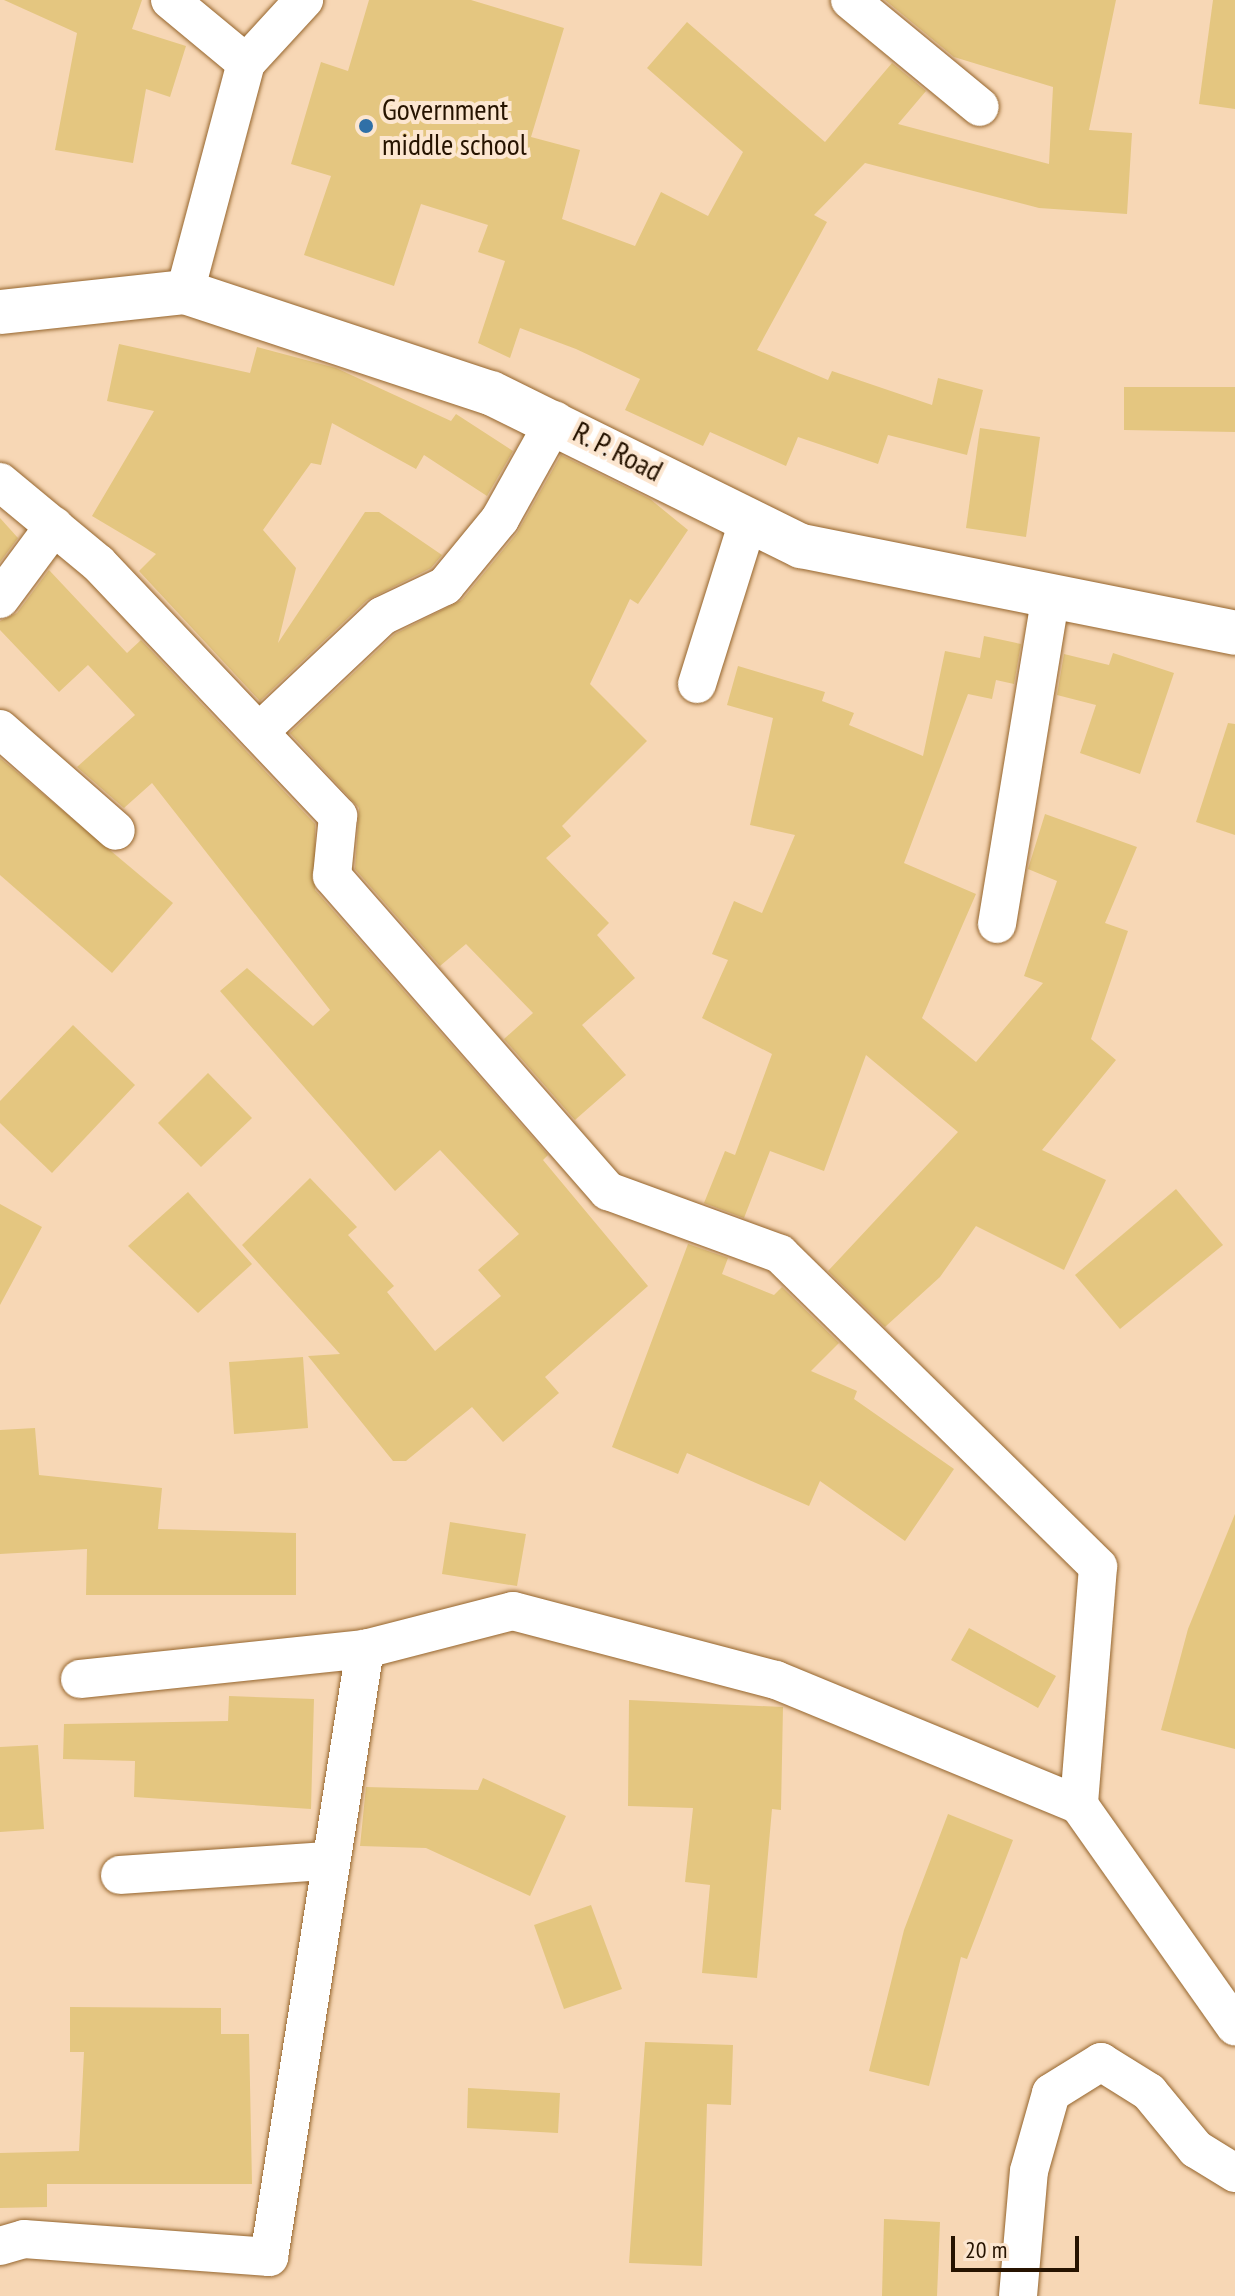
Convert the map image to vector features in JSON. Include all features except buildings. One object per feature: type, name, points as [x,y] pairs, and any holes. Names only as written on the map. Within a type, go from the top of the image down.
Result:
[{"type":"street","points":[[170,0],[246,63]]},
{"type":"street","points":[[185,292],[246,63],[304,0]]},
{"type":"street","points":[[850,0],[980,107]]},
{"type":"street","name":"R. P. Road","points":[[0,312],[185,292],[555,420],[801,546],[1235,633]]},
{"type":"street","points":[[259,732],[382,616],[445,586],[500,519],[555,420]]},
{"type":"street","points":[[0,482],[98,563],[338,816],[332,876],[608,1191],[780,1254],[1098,1567],[1079,1805]]},
{"type":"street","points":[[697,684],[749,518]]},
{"type":"street","points":[[0,599],[54,526]]},
{"type":"street","points":[[997,924],[1051,595]]},
{"type":"street","points":[[0,729],[116,831]]},
{"type":"street","points":[[80,1679],[365,1649],[513,1611],[776,1680],[1079,1805],[1235,2026]]},
{"type":"street","points":[[0,2246],[24,2239],[269,2257],[327,1861],[365,1649]]},
{"type":"street","points":[[120,1875],[327,1861]]},
{"type":"street","points":[[1018,2296],[1029,2171],[1051,2093],[1101,2062],[1149,2092],[1196,2149],[1235,2173]]},
{"type":"place","name":"Government middle school","points":[[366,126]]}]
